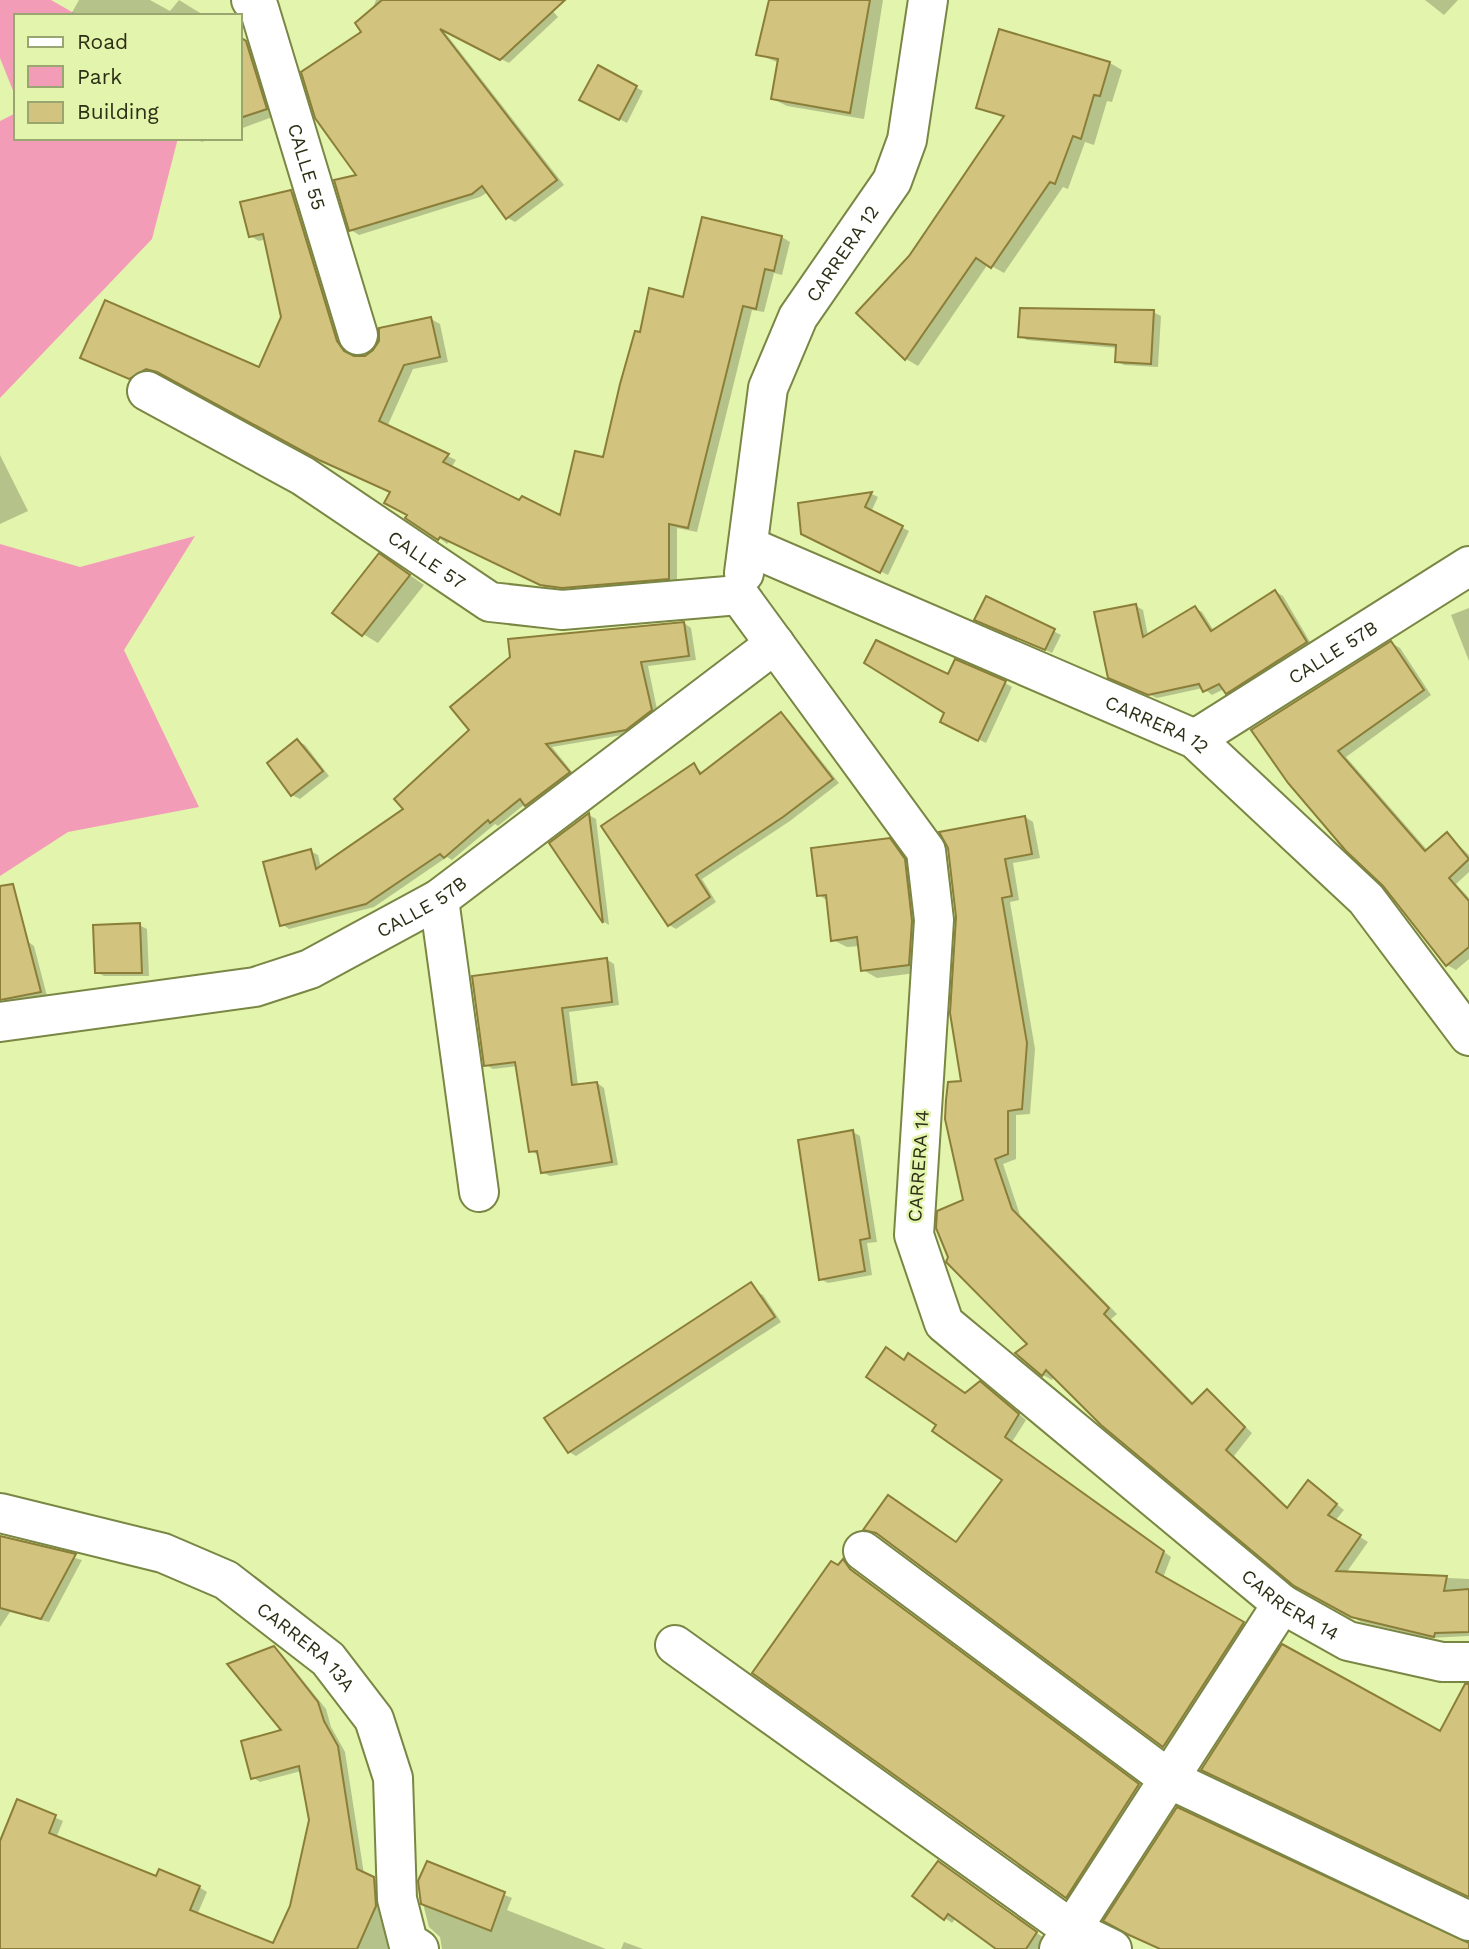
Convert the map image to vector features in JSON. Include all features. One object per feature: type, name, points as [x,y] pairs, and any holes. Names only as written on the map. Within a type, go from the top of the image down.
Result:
[{"type":"street","name":"CALLE 55","points":[[251,0],[258,8],[358,335]]},
{"type":"street","name":"CARRERA 12","points":[[739,595],[750,547],[768,388],[798,317],[892,181],[907,140],[928,0]]},
{"type":"street","name":"CALLE 57","points":[[147,391],[303,477],[490,602],[562,610],[739,595]]},
{"type":"street","name":"CARRERA 12","points":[[750,547],[1195,739],[1366,899],[1469,1036]]},
{"type":"street","name":"CALLE 57B","points":[[1195,739],[1469,566]]},
{"type":"street","name":"CARRERA 14","points":[[739,595],[926,851],[934,920],[914,1235],[944,1323],[1282,1604],[1348,1641],[1442,1662],[1469,1662]]},
{"type":"street","name":"CALLE 57B","points":[[0,1022],[255,987],[310,969],[439,899],[775,644]]},
{"type":"street","points":[[439,899],[480,1192]]},
{"type":"street","name":"CARRERA 13A","points":[[0,1513],[163,1553],[226,1580],[328,1659],[374,1720],[393,1778],[397,1899],[408,1942],[419,1949]]},
{"type":"street","points":[[863,1551],[1169,1779],[1469,1921]]},
{"type":"street","points":[[1065,1939],[1282,1604]]},
{"type":"street","points":[[675,1645],[1065,1939],[1112,1949]]},
{"type":"green space","points":[[0,0],[51,0],[76,14],[14,14],[14,93],[0,58]]},
{"type":"green space","points":[[14,114],[14,140],[177,140],[152,239],[0,398],[0,121]]},
{"type":"green space","points":[[195,536],[124,650],[199,807],[68,832],[0,876],[0,544],[80,567]]},
{"type":"building","points":[[382,0],[565,0],[500,60],[440,29],[557,180],[506,219],[482,186],[472,194],[349,231],[334,180],[356,175],[315,118],[301,72],[361,32],[355,23]]},
{"type":"building","points":[[769,0],[870,0],[850,113],[771,99],[778,59],[756,55]]},
{"type":"building","points":[[999,29],[1110,62],[1100,96],[1094,95],[1081,139],[1073,136],[1055,184],[1050,182],[991,268],[976,258],[905,360],[856,313],[909,256],[1004,116],[976,108]]},
{"type":"building","points":[[242,38],[246,41],[267,109],[242,117]]},
{"type":"building","points":[[598,65],[637,86],[619,120],[579,100]]},
{"type":"building","points":[[291,190],[337,341],[344,351],[354,356],[365,356],[379,341],[379,328],[431,317],[440,357],[404,365],[379,421],[449,454],[443,462],[519,500],[522,496],[560,515],[575,451],[603,457],[635,331],[640,332],[649,288],[683,297],[702,217],[782,236],[774,271],[765,269],[756,309],[743,306],[688,528],[669,524],[669,579],[562,588],[540,585],[440,537],[438,540],[405,518],[407,515],[384,503],[390,492],[319,460],[157,372],[146,369],[129,379],[80,358],[105,300],[259,367],[281,317],[263,234],[249,237],[240,202]]},
{"type":"building","points":[[1020,308],[1154,310],[1151,364],[1115,362],[1116,345],[1018,337]]},
{"type":"building","points":[[872,492],[865,507],[903,526],[880,573],[801,534],[798,503]]},
{"type":"building","points":[[379,553],[410,575],[362,636],[332,613]]},
{"type":"building","points":[[1275,590],[1307,642],[1226,694],[1219,684],[1203,692],[1199,684],[1148,695],[1108,678],[1094,612],[1136,604],[1143,637],[1195,606],[1211,631]]},
{"type":"building","points":[[986,596],[1055,629],[1045,650],[974,620]]},
{"type":"building","points":[[684,622],[689,656],[641,662],[652,710],[626,730],[546,744],[570,772],[525,806],[520,799],[490,823],[488,820],[444,858],[440,854],[366,904],[280,926],[263,862],[311,849],[316,869],[403,809],[394,799],[469,730],[450,707],[510,657],[508,639]]},
{"type":"building","points":[[876,640],[948,674],[955,659],[1006,681],[978,741],[940,722],[944,713],[864,663]]},
{"type":"building","points":[[1391,641],[1424,690],[1338,751],[1425,851],[1447,832],[1469,859],[1449,878],[1469,901],[1469,947],[1446,966],[1383,886],[1346,851],[1288,783],[1251,730]]},
{"type":"building","points":[[781,712],[833,779],[783,817],[696,875],[710,897],[668,926],[601,826],[694,763],[700,774]]},
{"type":"building","points":[[297,739],[323,771],[291,796],[267,763]]},
{"type":"building","points":[[589,813],[603,923],[549,843]]},
{"type":"building","points":[[1025,816],[1032,854],[1005,859],[1012,896],[1002,898],[1027,1043],[1022,1109],[1008,1111],[1008,1154],[995,1159],[1012,1209],[1109,1308],[1104,1314],[1192,1404],[1207,1389],[1245,1427],[1226,1450],[1287,1508],[1308,1480],[1337,1504],[1328,1515],[1361,1535],[1336,1571],[1447,1576],[1444,1591],[1469,1589],[1469,1632],[1435,1633],[1434,1637],[1351,1617],[1294,1586],[1101,1425],[1046,1370],[1042,1376],[1015,1353],[1027,1344],[946,1262],[948,1257],[936,1228],[937,1211],[963,1200],[945,1119],[948,1082],[961,1081],[950,1013],[956,917],[948,848],[939,832]]},
{"type":"building","points":[[890,838],[905,859],[912,921],[909,965],[861,971],[857,937],[831,941],[826,895],[817,896],[811,848]]},
{"type":"building","points":[[13,884],[41,992],[0,1000],[0,886]]},
{"type":"building","points":[[140,923],[142,973],[95,973],[93,925]]},
{"type":"building","points":[[607,958],[612,1002],[562,1008],[572,1085],[597,1082],[612,1162],[541,1173],[537,1151],[529,1152],[515,1062],[484,1066],[472,976]]},
{"type":"building","points":[[853,1130],[870,1238],[860,1240],[865,1271],[819,1280],[798,1140]]},
{"type":"building","points":[[751,1282],[775,1317],[568,1453],[544,1418]]},
{"type":"building","points":[[886,1347],[904,1360],[908,1353],[965,1393],[980,1381],[1019,1414],[1005,1437],[1164,1551],[1156,1572],[1244,1622],[1163,1747],[876,1533],[863,1530],[888,1495],[956,1542],[1002,1480],[932,1431],[936,1425],[866,1377]]},
{"type":"building","points":[[0,1536],[76,1554],[41,1619],[0,1608]]},
{"type":"building","points":[[843,1559],[850,1569],[1139,1784],[1066,1898],[752,1673],[831,1561],[838,1565]]},
{"type":"building","points":[[1282,1644],[1440,1731],[1465,1684],[1469,1684],[1469,1897],[1201,1770]]},
{"type":"building","points":[[274,1646],[318,1702],[324,1721],[338,1746],[357,1869],[374,1877],[376,1906],[357,1949],[0,1949],[0,1841],[17,1799],[56,1815],[49,1833],[156,1876],[159,1869],[200,1886],[190,1910],[273,1943],[290,1906],[309,1820],[299,1766],[251,1779],[241,1741],[281,1730],[227,1664]]},
{"type":"building","points":[[1177,1807],[1469,1943],[1469,1949],[1160,1949],[1127,1934],[1103,1921]]},
{"type":"building","points":[[427,1861],[505,1892],[491,1931],[421,1904],[418,1881]]},
{"type":"building","points":[[938,1861],[1037,1932],[1026,1949],[996,1949],[948,1914],[944,1920],[912,1896]]}]
